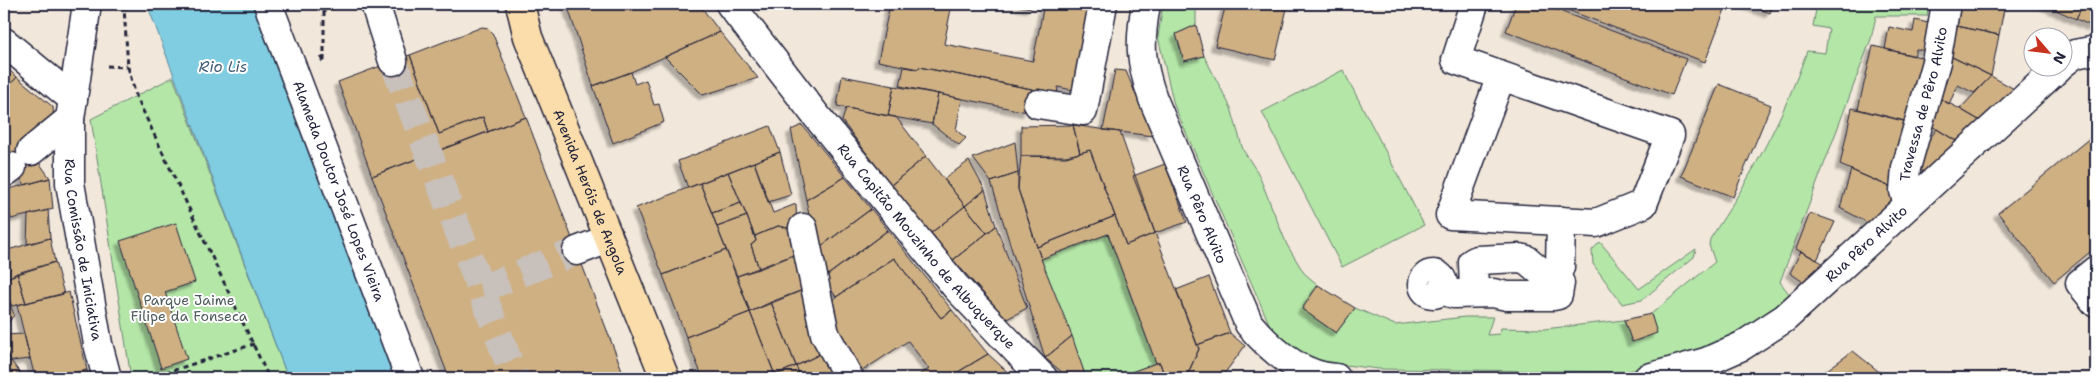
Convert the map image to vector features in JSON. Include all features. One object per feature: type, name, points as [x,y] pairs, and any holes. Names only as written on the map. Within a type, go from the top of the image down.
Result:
[{"type":"main road","name":"Avenida Heróis de Angola","points":[[520,4],[528,37],[665,378]]},
{"type":"street","name":"Rua Comissão de Iniciativa","points":[[87,4],[71,109],[70,183],[98,344],[107,378]]},
{"type":"street","name":"Alameda Doutor José Lopes Vieira","points":[[268,4],[410,378]]},
{"type":"street","points":[[375,4],[393,61]]},
{"type":"street","name":"Rua Capitão Mouzinho de Albuquerque","points":[[730,4],[814,113],[956,287],[1043,378]]},
{"type":"street","points":[[1038,104],[1083,111],[1104,4]]},
{"type":"street","name":"Rua Pêro Alvito","points":[[1146,4],[1141,47],[1142,68],[1153,100],[1249,324],[1264,341],[1297,366],[1327,378],[1336,378]]},
{"type":"street","points":[[1474,4],[1456,60],[1670,135],[1643,204],[1596,223],[1450,215],[1501,76]]},
{"type":"street","name":"Travessa de Pêro Alvito","points":[[1908,205],[1904,191],[1906,168],[1936,62],[1946,4]]},
{"type":"street","points":[[4,42],[71,109],[15,164]]},
{"type":"street","points":[[2072,56],[2096,50]]},
{"type":"street","name":"Rua Pêro Alvito","points":[[1648,378],[1706,362],[1742,346],[1785,318],[2047,78]]},
{"type":"street","points":[[1441,284],[1458,268],[1474,280],[1552,296],[1558,295],[1561,221]]},
{"type":"street","points":[[803,228],[825,334],[849,378]]},
{"type":"street","points":[[576,251],[608,239]]},
{"type":"street","points":[[1474,280],[1474,262],[1478,260],[1520,258],[1527,260],[1547,277],[1558,275]]},
{"type":"street","points":[[2096,270],[2080,283],[2096,303]]},
{"type":"path","points":[[136,4],[124,8],[128,67],[136,96],[269,378]]},
{"type":"path","points":[[324,4],[324,64]]},
{"type":"path","points":[[104,66],[128,67]]},
{"type":"path","points":[[138,378],[163,376],[254,344]]},
{"type":"green space","points":[[1163,4],[1196,4],[1196,25],[1176,34],[1184,61],[1204,56],[1231,108],[1243,150],[1258,173],[1287,245],[1304,273],[1318,285],[1302,309],[1336,333],[1355,308],[1395,325],[1465,317],[1493,317],[1487,335],[1499,334],[1501,328],[1544,329],[1624,320],[1632,342],[1656,333],[1651,314],[1715,262],[1709,245],[1710,239],[1739,194],[1765,148],[1798,76],[1807,51],[1825,53],[1829,29],[1813,26],[1817,4],[1929,4],[1927,16],[1876,16],[1871,39],[1780,282],[1790,295],[1766,315],[1708,348],[1668,362],[1624,372],[1378,369],[1313,361],[1274,335],[1174,105],[1158,37]]},
{"type":"green space","points":[[1343,70],[1424,225],[1342,267],[1262,112]]},
{"type":"green space","name":"Parque Jaime Filipe da Fonseca","points":[[173,77],[288,378],[131,378],[91,119]]},
{"type":"green space","points":[[1108,234],[1156,363],[1115,378],[1086,378],[1041,259]]},
{"type":"green space","points":[[1600,242],[1639,289],[1696,249],[1694,257],[1642,300],[1622,304],[1593,264],[1592,250]]},
{"type":"water","name":"Rio Lis","points":[[147,4],[252,4],[394,378],[288,378]]},
{"type":"building","points":[[567,4],[699,4],[720,32],[631,72],[593,86]]},
{"type":"building","points":[[890,4],[952,4],[944,44],[1033,61],[1044,4],[1095,4],[1077,91],[1058,87],[1057,94],[919,67],[918,69],[878,61]]},
{"type":"building","points":[[1021,4],[1032,4],[1031,8],[1020,6]]},
{"type":"building","points":[[1226,4],[1288,4],[1275,60],[1215,46]]},
{"type":"building","points":[[1516,4],[1541,4],[1686,59],[1672,95],[1506,31]]},
{"type":"building","points":[[1567,4],[1727,4],[1705,62],[1565,9]]},
{"type":"building","points":[[1745,4],[1774,4],[1770,13]]},
{"type":"building","points":[[1961,4],[2005,4],[1999,35],[1957,26]]},
{"type":"building","points":[[2043,4],[2083,4],[2076,19]]},
{"type":"building","points":[[2083,4],[2096,4],[2096,28],[2076,19]]},
{"type":"building","points":[[1915,20],[1937,25],[1931,52],[1916,49],[1914,56],[1885,49],[1889,27],[1913,32]]},
{"type":"building","points":[[1196,25],[1204,56],[1184,61],[1176,34]]},
{"type":"building","points":[[1957,26],[1999,35],[1991,76],[1950,56]]},
{"type":"building","points":[[482,27],[488,28],[492,32],[526,117],[488,132],[483,117],[439,134],[410,55]]},
{"type":"building","points":[[720,32],[758,78],[703,95],[665,57]]},
{"type":"building","points":[[1873,46],[1929,59],[1913,123],[1858,109]]},
{"type":"building","points":[[1946,54],[1991,76],[1974,93],[1958,85],[1949,104],[1935,96]]},
{"type":"building","points":[[410,55],[439,134],[483,117],[488,132],[372,176],[338,82]]},
{"type":"building","points":[[4,66],[17,77],[4,91]]},
{"type":"building","points":[[904,67],[918,69],[919,67],[1032,89],[1027,112],[900,86]]},
{"type":"building","points":[[1115,70],[1126,71],[1153,136],[1103,130]]},
{"type":"building","points":[[631,72],[635,84],[646,80],[654,105],[659,104],[664,122],[613,143],[593,86]]},
{"type":"building","points":[[842,76],[894,86],[888,116],[837,106]]},
{"type":"building","points":[[1991,76],[2016,90],[1984,123],[1960,109]]},
{"type":"building","points":[[17,77],[53,107],[54,123],[4,168],[4,91]]},
{"type":"building","points":[[1719,84],[1771,105],[1733,197],[1681,176]]},
{"type":"building","points":[[894,86],[938,94],[932,124],[888,116]]},
{"type":"building","points":[[938,94],[962,99],[956,130],[966,138],[959,145],[932,124]]},
{"type":"building","points":[[1935,96],[1984,123],[1961,144],[1930,125]]},
{"type":"building","points":[[846,108],[896,117],[926,156],[891,185],[842,121]]},
{"type":"building","points":[[1852,108],[1907,122],[1893,188],[1840,165]]},
{"type":"building","points":[[526,117],[625,378],[449,378],[372,176]]},
{"type":"building","points":[[802,125],[845,177],[806,200],[791,130]]},
{"type":"building","points":[[1073,125],[1080,153],[1066,156],[1021,156],[1021,126]]},
{"type":"building","points":[[1073,125],[1120,132],[1155,233],[1126,245],[1090,150],[1080,153]]},
{"type":"building","points":[[770,126],[780,152],[688,188],[678,161]]},
{"type":"building","points":[[1937,129],[1961,144],[1928,175],[1911,163]]},
{"type":"building","points":[[2096,133],[2096,247],[2054,282],[1998,213]]},
{"type":"building","points":[[1015,142],[1018,173],[991,182],[973,158]]},
{"type":"building","points":[[28,147],[50,178],[25,185],[9,163]]},
{"type":"building","points":[[1090,150],[1115,216],[1037,247],[1018,189],[1021,156],[1066,157]]},
{"type":"building","points":[[780,152],[791,195],[768,202],[754,162]]},
{"type":"building","points":[[926,156],[965,206],[931,233],[891,185]]},
{"type":"building","points":[[969,161],[985,190],[965,206],[944,179]]},
{"type":"building","points":[[754,162],[773,213],[796,204],[797,230],[778,226],[755,236],[728,172]]},
{"type":"building","points":[[1165,164],[1187,222],[1155,233],[1133,176]]},
{"type":"building","points":[[1851,170],[1897,190],[1876,227],[1840,208]]},
{"type":"building","points":[[728,172],[741,203],[712,213],[700,183]]},
{"type":"building","points":[[1018,173],[1018,189],[1041,259],[1072,336],[1045,358],[991,182]]},
{"type":"building","points":[[845,177],[871,209],[816,250],[806,200]]},
{"type":"building","points":[[50,178],[53,209],[11,219],[5,190]]},
{"type":"building","points":[[700,183],[726,250],[663,275],[636,208]]},
{"type":"building","points":[[985,190],[996,226],[987,233],[965,206]]},
{"type":"building","points":[[741,203],[747,216],[717,227],[712,213]]},
{"type":"building","points":[[965,206],[987,233],[953,260],[931,233]]},
{"type":"building","points":[[871,209],[888,230],[821,280],[816,250]]},
{"type":"building","points":[[48,210],[50,238],[27,244],[28,215]]},
{"type":"building","points":[[1810,213],[1835,222],[1817,260],[1796,249]]},
{"type":"building","points":[[747,216],[756,241],[751,245],[759,269],[737,276],[717,227]]},
{"type":"building","points":[[1115,216],[1126,245],[1155,233],[1199,349],[1186,378],[1165,378],[1160,363],[1156,363],[1108,234],[1041,259],[1037,247]]},
{"type":"building","points":[[176,223],[195,282],[165,292],[187,359],[161,368],[120,241]]},
{"type":"building","points":[[778,226],[797,230],[804,251],[759,269],[751,245],[756,241],[755,236]]},
{"type":"building","points":[[996,226],[1027,308],[1007,319],[953,260]]},
{"type":"building","points":[[888,230],[952,310],[941,318],[894,258],[836,297],[824,278]]},
{"type":"building","points":[[4,232],[10,247],[4,251]]},
{"type":"building","points":[[50,238],[55,262],[6,278],[4,274],[4,251]]},
{"type":"building","points":[[726,250],[750,312],[686,337],[663,275]]},
{"type":"building","points":[[804,251],[808,288],[750,312],[737,276]]},
{"type":"building","points":[[1801,251],[1828,266],[1809,286],[1790,273]]},
{"type":"building","points":[[894,258],[941,318],[952,310],[988,354],[948,378],[914,378],[929,369],[908,341],[856,375],[826,304]]},
{"type":"building","points":[[55,262],[64,294],[26,303],[17,273]]},
{"type":"building","points":[[17,273],[26,303],[12,306],[4,290],[4,280]]},
{"type":"building","points":[[1209,277],[1230,333],[1197,345],[1176,290]]},
{"type":"building","points":[[1318,285],[1355,308],[1336,333],[1302,309]]},
{"type":"building","points":[[808,288],[824,352],[796,366],[771,302]]},
{"type":"building","points":[[69,292],[87,370],[52,378],[35,378],[17,305]]},
{"type":"building","points":[[8,298],[14,315],[4,329],[4,302]]},
{"type":"building","points":[[771,302],[796,366],[775,375],[750,312]]},
{"type":"building","points":[[750,312],[775,375],[767,378],[703,378],[686,337]]},
{"type":"building","points":[[1651,314],[1657,333],[1632,342],[1624,320]]},
{"type":"building","points":[[1230,333],[1245,346],[1221,378],[1192,378],[1187,375],[1199,349],[1197,345]]},
{"type":"building","points":[[24,334],[30,359],[11,361],[4,344],[4,335]]},
{"type":"building","points":[[1072,336],[1086,378],[1069,378],[1045,358]]},
{"type":"building","points":[[4,344],[11,361],[4,365]]},
{"type":"building","points":[[1853,351],[1887,378],[1816,378]]},
{"type":"building","points":[[824,352],[844,378],[801,378],[796,366]]},
{"type":"building","points":[[988,354],[1014,378],[948,378]]},
{"type":"building","points":[[11,361],[24,378],[4,378],[4,365]]},
{"type":"building","points":[[1160,363],[1165,378],[1115,378]]},
{"type":"building","points":[[796,366],[801,378],[776,378],[775,375]]},
{"type":"building","points":[[87,370],[89,378],[52,378]]},
{"type":"tunnel","points":[[393,61],[515,378]]},
{"type":"tunnel","points":[[481,289],[577,251]]}]
